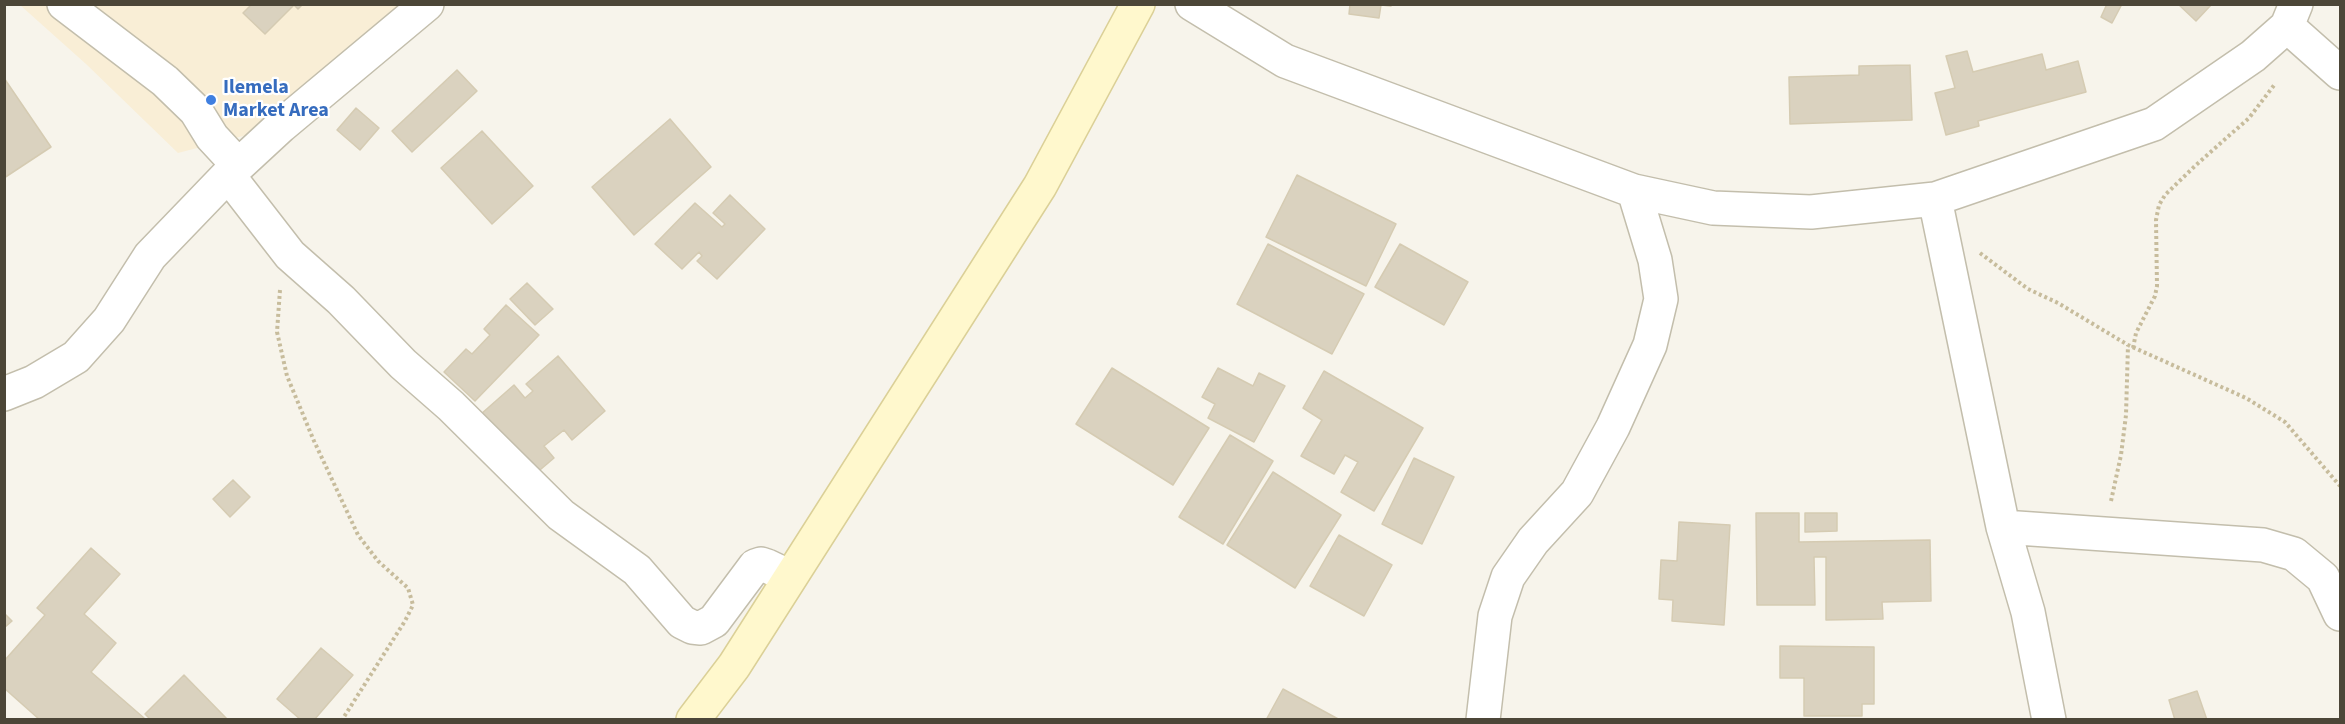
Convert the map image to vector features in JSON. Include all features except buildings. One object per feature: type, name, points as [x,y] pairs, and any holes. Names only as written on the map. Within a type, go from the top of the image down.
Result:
[{"type":"main road","points":[[693,720],[734,666],[1040,186],[1138,4]]},
{"type":"street","points":[[64,4],[165,81],[195,111],[290,255],[341,300],[403,364],[451,406],[561,515],[637,570],[682,622],[701,628],[714,621],[755,566],[761,564],[767,566],[790,578]]},
{"type":"street","points":[[4,394],[34,382],[76,357],[109,320],[150,256],[233,170],[281,126],[427,4]]},
{"type":"street","points":[[1192,4],[1285,61],[1634,191],[1713,208],[1811,212],[1935,199],[2154,124],[2253,56],[2291,15],[2340,73]]},
{"type":"street","points":[[1483,720],[1495,616],[1508,577],[1533,542],[1577,493],[1613,427],[1650,345],[1661,299],[1655,260],[1634,191]]},
{"type":"street","points":[[1935,199],[2002,527],[2028,612],[2049,720]]},
{"type":"street","points":[[2002,527],[2263,545],[2294,554],[2323,578],[2340,614]]},
{"type":"path","points":[[2103,534],[2122,445],[2130,346],[2155,296],[2157,286],[2156,220],[2159,205],[2165,195],[2249,118],[2277,81]]},
{"type":"path","points":[[1942,232],[1977,250],[2028,289],[2083,317],[2130,346],[2247,398],[2286,422],[2340,486]]},
{"type":"path","points":[[290,255],[278,297],[277,332],[287,376],[314,441],[358,535],[378,561],[408,588],[413,605],[342,720]]},
{"type":"shaded area","name":"Ilemela Market Area","points":[[20,5],[438,5],[247,135],[178,153],[86,64]]},
{"type":"place","name":"Ilemela Market Area","points":[[211,100]]}]
